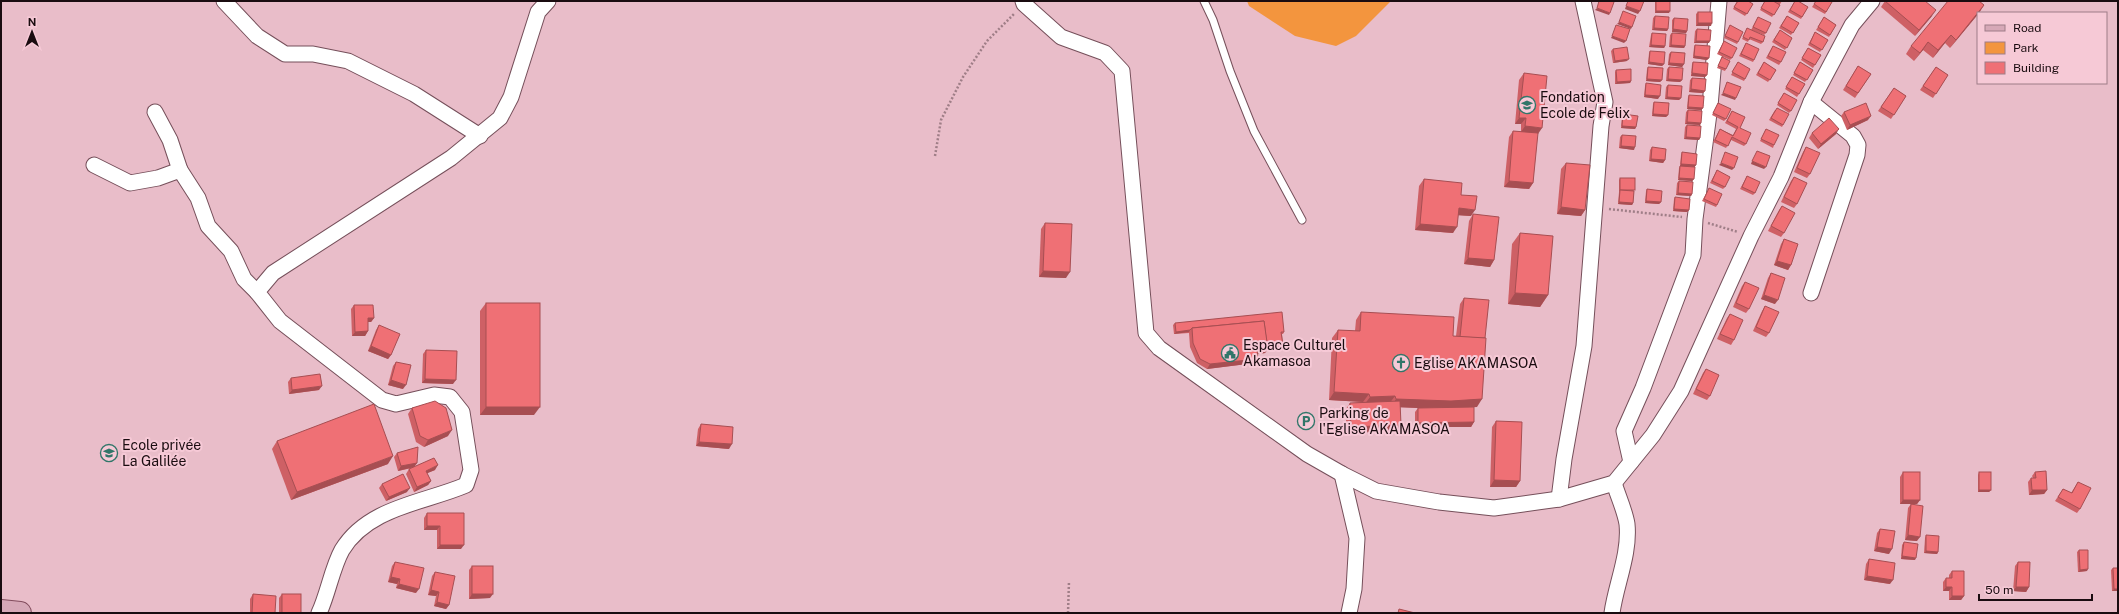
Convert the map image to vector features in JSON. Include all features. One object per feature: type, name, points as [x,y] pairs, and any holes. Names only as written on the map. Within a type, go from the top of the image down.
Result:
[{"type":"main road","points":[[1,611],[20,613]]},
{"type":"street","points":[[224,1],[257,36],[285,54],[313,54],[348,61],[414,94],[480,136]]},
{"type":"street","points":[[257,292],[273,273],[451,158],[480,136],[500,118],[511,97],[538,12],[548,1]]},
{"type":"street","points":[[1558,500],[1584,346],[1605,102],[1583,1]]},
{"type":"street","points":[[1631,462],[1624,431],[1643,388],[1692,255],[1695,219],[1710,106],[1719,1]]},
{"type":"street","points":[[1023,3],[1061,38],[1105,53],[1122,71],[1146,333],[1159,348],[1307,454],[1342,474],[1376,490],[1439,502],[1494,508],[1558,500],[1614,482],[1653,435],[1681,391],[1751,236],[1782,176],[1811,102],[1852,25],[1872,1]]},
{"type":"street","points":[[1811,102],[1853,136],[1858,145],[1857,155],[1811,293]]},
{"type":"street","points":[[155,112],[170,140],[180,170],[198,198],[208,226],[231,251],[244,279],[257,292],[280,321],[382,400],[396,404],[434,395],[450,397],[462,412],[471,470],[466,485],[386,513],[358,530],[341,552],[319,613]]},
{"type":"street","points":[[94,165],[130,183],[158,178],[180,170]]},
{"type":"street","points":[[1342,474],[1357,538],[1354,589],[1349,613]]},
{"type":"street","points":[[1612,613],[1616,585],[1625,555],[1627,524],[1614,482]]},
{"type":"lane","points":[[1204,1],[1213,20],[1230,71],[1254,131],[1302,220]]},
{"type":"path","points":[[935,156],[941,120],[963,77],[987,41],[1023,3]]},
{"type":"path","points":[[1595,208],[1695,219],[1751,236]]},
{"type":"path","points":[[1068,613],[1069,581]]},
{"type":"green space","points":[[1247,1],[1391,1],[1356,36],[1336,46],[1295,36],[1249,6]]},
{"type":"building","points":[[1599,1],[1614,2],[1610,13],[1597,8]]},
{"type":"building","points":[[1628,1],[1644,1],[1640,11],[1626,6]]},
{"type":"building","points":[[1656,1],[1670,1],[1670,11],[1656,11]]},
{"type":"building","points":[[1738,1],[1748,1],[1753,4],[1747,14],[1734,7]]},
{"type":"building","points":[[1765,1],[1773,1],[1780,5],[1774,15],[1761,8]]},
{"type":"building","points":[[1795,1],[1798,1],[1808,7],[1802,17],[1790,10]]},
{"type":"building","points":[[1816,1],[1832,2],[1826,12],[1814,4]]},
{"type":"building","points":[[1885,1],[1925,1],[1936,10],[1919,30]]},
{"type":"building","points":[[1948,1],[1979,1],[1984,5],[1956,40],[1951,35],[1938,50],[1928,42],[1920,53],[1911,46]]},
{"type":"building","points":[[1623,11],[1636,16],[1632,27],[1619,22]]},
{"type":"building","points":[[1698,12],[1712,12],[1712,23],[1698,23]]},
{"type":"building","points":[[1655,16],[1669,17],[1668,29],[1654,28]]},
{"type":"building","points":[[1787,16],[1799,23],[1793,33],[1781,26]]},
{"type":"building","points":[[1758,17],[1771,23],[1766,33],[1753,27]]},
{"type":"building","points":[[1824,17],[1836,25],[1830,35],[1818,27]]},
{"type":"building","points":[[1674,18],[1688,19],[1687,31],[1673,29]]},
{"type":"building","points":[[1616,25],[1630,29],[1626,41],[1612,36]]},
{"type":"building","points":[[1730,25],[1743,32],[1738,42],[1725,36]]},
{"type":"building","points":[[1747,28],[1765,36],[1763,42],[1750,37],[1749,40],[1743,37]]},
{"type":"building","points":[[1697,29],[1711,30],[1710,41],[1696,41]]},
{"type":"building","points":[[1780,30],[1792,38],[1787,48],[1774,40]]},
{"type":"building","points":[[1815,32],[1828,40],[1822,50],[1810,43]]},
{"type":"building","points":[[1652,33],[1666,34],[1665,46],[1651,45]]},
{"type":"building","points":[[1672,33],[1686,34],[1685,46],[1671,45]]},
{"type":"building","points":[[1724,41],[1737,48],[1732,58],[1719,52]]},
{"type":"building","points":[[1746,43],[1759,49],[1754,60],[1741,54]]},
{"type":"building","points":[[1695,45],[1710,46],[1709,58],[1694,56]]},
{"type":"building","points":[[1773,46],[1786,52],[1781,62],[1768,56]]},
{"type":"building","points":[[1627,47],[1629,59],[1615,61],[1613,49]]},
{"type":"building","points":[[1808,48],[1821,55],[1815,65],[1802,58]]},
{"type":"building","points":[[1650,51],[1665,52],[1664,64],[1649,62]]},
{"type":"building","points":[[1671,52],[1685,53],[1684,64],[1669,63]]},
{"type":"building","points":[[1722,57],[1730,61],[1726,69],[1718,66]]},
{"type":"building","points":[[1693,62],[1708,63],[1707,75],[1692,73]]},
{"type":"building","points":[[1738,62],[1750,69],[1745,79],[1732,72]]},
{"type":"building","points":[[1764,62],[1776,70],[1770,80],[1758,73]]},
{"type":"building","points":[[1800,62],[1813,70],[1807,80],[1794,73]]},
{"type":"building","points":[[1858,66],[1871,74],[1858,93],[1846,86]]},
{"type":"building","points":[[1648,67],[1663,68],[1662,80],[1647,79]]},
{"type":"building","points":[[1669,67],[1683,68],[1682,80],[1668,79]]},
{"type":"building","points":[[1936,67],[1948,75],[1936,94],[1923,86]]},
{"type":"building","points":[[1631,69],[1631,81],[1617,82],[1616,70]]},
{"type":"building","points":[[1524,73],[1547,76],[1542,128],[1525,126],[1526,118],[1519,118]]},
{"type":"building","points":[[1792,77],[1805,84],[1799,94],[1786,87]]},
{"type":"building","points":[[1692,78],[1706,79],[1705,91],[1691,89]]},
{"type":"building","points":[[1727,82],[1741,87],[1736,98],[1723,93]]},
{"type":"building","points":[[1646,83],[1661,85],[1660,96],[1645,95]]},
{"type":"building","points":[[1668,85],[1682,86],[1681,98],[1667,97]]},
{"type":"building","points":[[1894,88],[1906,96],[1894,115],[1881,107]]},
{"type":"building","points":[[1784,93],[1797,100],[1791,111],[1778,103]]},
{"type":"building","points":[[1689,95],[1704,96],[1703,108],[1688,107]]},
{"type":"building","points":[[1654,102],[1669,103],[1668,115],[1653,114]]},
{"type":"building","points":[[1718,103],[1731,109],[1726,119],[1713,113]]},
{"type":"building","points":[[1866,103],[1871,116],[1850,125],[1844,112]]},
{"type":"building","points":[[1777,108],[1789,114],[1783,125],[1771,118]]},
{"type":"building","points":[[1688,110],[1702,111],[1701,123],[1687,122]]},
{"type":"building","points":[[1732,111],[1745,117],[1740,128],[1751,133],[1746,144],[1732,137],[1728,146],[1715,140],[1720,129],[1733,136],[1738,127],[1727,121]]},
{"type":"building","points":[[1623,114],[1638,116],[1636,127],[1622,126]]},
{"type":"building","points":[[1829,118],[1839,129],[1821,144],[1812,133]]},
{"type":"building","points":[[1687,125],[1701,126],[1700,138],[1686,137]]},
{"type":"building","points":[[1766,129],[1779,135],[1774,145],[1761,139]]},
{"type":"building","points":[[1513,131],[1538,133],[1533,183],[1509,181]]},
{"type":"building","points":[[1622,135],[1636,136],[1635,147],[1621,146]]},
{"type":"building","points":[[1652,147],[1666,149],[1665,160],[1651,159]]},
{"type":"building","points":[[1806,147],[1820,153],[1810,174],[1797,168]]},
{"type":"building","points":[[1757,151],[1770,156],[1766,167],[1752,161]]},
{"type":"building","points":[[1682,152],[1697,154],[1696,165],[1681,164]]},
{"type":"building","points":[[1725,152],[1738,157],[1734,168],[1721,163]]},
{"type":"building","points":[[1566,163],[1590,165],[1585,210],[1561,207]]},
{"type":"building","points":[[1680,166],[1695,167],[1694,179],[1679,178]]},
{"type":"building","points":[[1717,170],[1730,177],[1725,187],[1712,181]]},
{"type":"building","points":[[1747,176],[1760,182],[1755,193],[1742,187]]},
{"type":"building","points":[[1794,177],[1807,183],[1797,204],[1784,197]]},
{"type":"building","points":[[1620,178],[1635,178],[1635,190],[1620,190]]},
{"type":"building","points":[[1424,179],[1462,183],[1461,195],[1477,196],[1475,210],[1459,208],[1457,227],[1420,224]]},
{"type":"building","points":[[1679,181],[1693,182],[1692,194],[1678,193]]},
{"type":"building","points":[[1709,188],[1722,194],[1717,205],[1704,199]]},
{"type":"building","points":[[1647,189],[1662,191],[1661,202],[1646,201]]},
{"type":"building","points":[[1620,190],[1634,191],[1633,203],[1619,202]]},
{"type":"building","points":[[1675,197],[1690,199],[1689,210],[1674,209]]},
{"type":"building","points":[[1782,206],[1795,213],[1784,233],[1771,226]]},
{"type":"building","points":[[1473,214],[1499,217],[1494,260],[1468,258]]},
{"type":"building","points":[[1045,223],[1072,224],[1070,272],[1043,271]]},
{"type":"building","points":[[1520,233],[1553,236],[1548,295],[1515,293]]},
{"type":"building","points":[[1784,239],[1798,244],[1791,265],[1777,261]]},
{"type":"building","points":[[1771,273],[1785,278],[1778,300],[1764,295]]},
{"type":"building","points":[[1745,282],[1759,288],[1749,309],[1736,303]]},
{"type":"building","points":[[1464,298],[1489,300],[1485,338],[1460,337]]},
{"type":"building","points":[[486,303],[540,303],[540,407],[486,407]]},
{"type":"building","points":[[354,305],[373,305],[374,318],[368,318],[368,331],[355,332]]},
{"type":"building","points":[[1765,306],[1779,312],[1769,333],[1756,327]]},
{"type":"building","points":[[1282,312],[1284,332],[1281,332],[1283,345],[1267,346],[1264,321],[1192,328],[1190,330],[1176,332],[1175,323]]},
{"type":"building","points":[[1361,312],[1454,317],[1453,336],[1486,338],[1482,399],[1451,401],[1396,399],[1395,396],[1370,397],[1369,394],[1334,392],[1338,330],[1360,331]]},
{"type":"building","points":[[1730,314],[1743,320],[1734,340],[1720,334]]},
{"type":"building","points":[[1264,321],[1268,349],[1257,350],[1258,359],[1210,364],[1200,359],[1193,343],[1192,328]]},
{"type":"building","points":[[379,325],[400,334],[391,355],[371,346]]},
{"type":"building","points":[[426,350],[457,351],[456,380],[425,379]]},
{"type":"building","points":[[396,362],[411,365],[406,385],[391,380]]},
{"type":"building","points":[[1706,369],[1719,375],[1710,396],[1696,389]]},
{"type":"building","points":[[320,374],[322,386],[292,390],[291,378]]},
{"type":"building","points":[[435,401],[446,408],[452,430],[428,440],[420,436],[412,408]]},
{"type":"building","points":[[1400,401],[1401,425],[1351,427],[1350,403]]},
{"type":"building","points":[[374,404],[393,456],[297,492],[277,441]]},
{"type":"building","points":[[1474,407],[1474,422],[1418,423],[1418,408]]},
{"type":"building","points":[[1496,421],[1522,422],[1520,481],[1494,480]]},
{"type":"building","points":[[701,424],[733,427],[732,444],[699,442]]},
{"type":"building","points":[[418,447],[417,463],[401,466],[397,453]]},
{"type":"building","points":[[434,458],[438,465],[426,471],[431,481],[417,487],[409,469]]},
{"type":"building","points":[[2046,471],[2047,490],[2032,490],[2031,478],[2036,478],[2035,472]]},
{"type":"building","points":[[1903,472],[1920,472],[1920,500],[1903,500]]},
{"type":"building","points":[[1979,472],[1991,472],[1991,490],[1979,490]]},
{"type":"building","points":[[403,474],[410,488],[389,497],[382,484]]},
{"type":"building","points":[[2078,482],[2091,488],[2080,509],[2058,497],[2063,489],[2072,493]]},
{"type":"building","points":[[1911,504],[1923,506],[1920,537],[1908,535]]},
{"type":"building","points":[[427,513],[464,513],[464,545],[440,545],[440,526],[427,526]]},
{"type":"building","points":[[1880,529],[1895,531],[1892,549],[1877,547]]},
{"type":"building","points":[[1926,535],[1939,536],[1938,552],[1926,551]]},
{"type":"building","points":[[1904,542],[1918,544],[1916,558],[1902,556]]},
{"type":"building","points":[[2079,550],[2088,550],[2088,569],[2080,570]]},
{"type":"building","points":[[1869,559],[1895,563],[1893,580],[1867,576]]},
{"type":"building","points":[[395,562],[424,568],[419,589],[399,584],[400,579],[391,577]]},
{"type":"building","points":[[2018,562],[2030,562],[2029,587],[2016,587]]},
{"type":"building","points":[[472,566],[493,566],[493,594],[472,594]]},
{"type":"building","points":[[2113,568],[2118,568],[2118,589],[2114,589]]},
{"type":"building","points":[[1952,571],[1964,571],[1964,596],[1952,596],[1952,587],[1946,587],[1946,578],[1952,578]]},
{"type":"building","points":[[435,572],[455,576],[449,605],[437,602],[439,592],[431,590]]},
{"type":"building","points":[[253,594],[276,596],[275,613],[252,613]]},
{"type":"building","points":[[282,594],[301,594],[301,613],[282,613]]},
{"type":"building","points":[[1399,609],[1415,613],[1398,613]]},
{"type":"place","name":"Fondation Ecole de Felix","points":[[1527,105]]},
{"type":"place","name":"Espace Culturel Akamasoa","points":[[1230,353]]},
{"type":"place","name":"Eglise AKAMASOA","points":[[1401,363]]},
{"type":"place","name":"Parking de l'Eglise AKAMASOA","points":[[1306,421]]},
{"type":"place","name":"Ecole privée La Galilée","points":[[109,453]]}]
